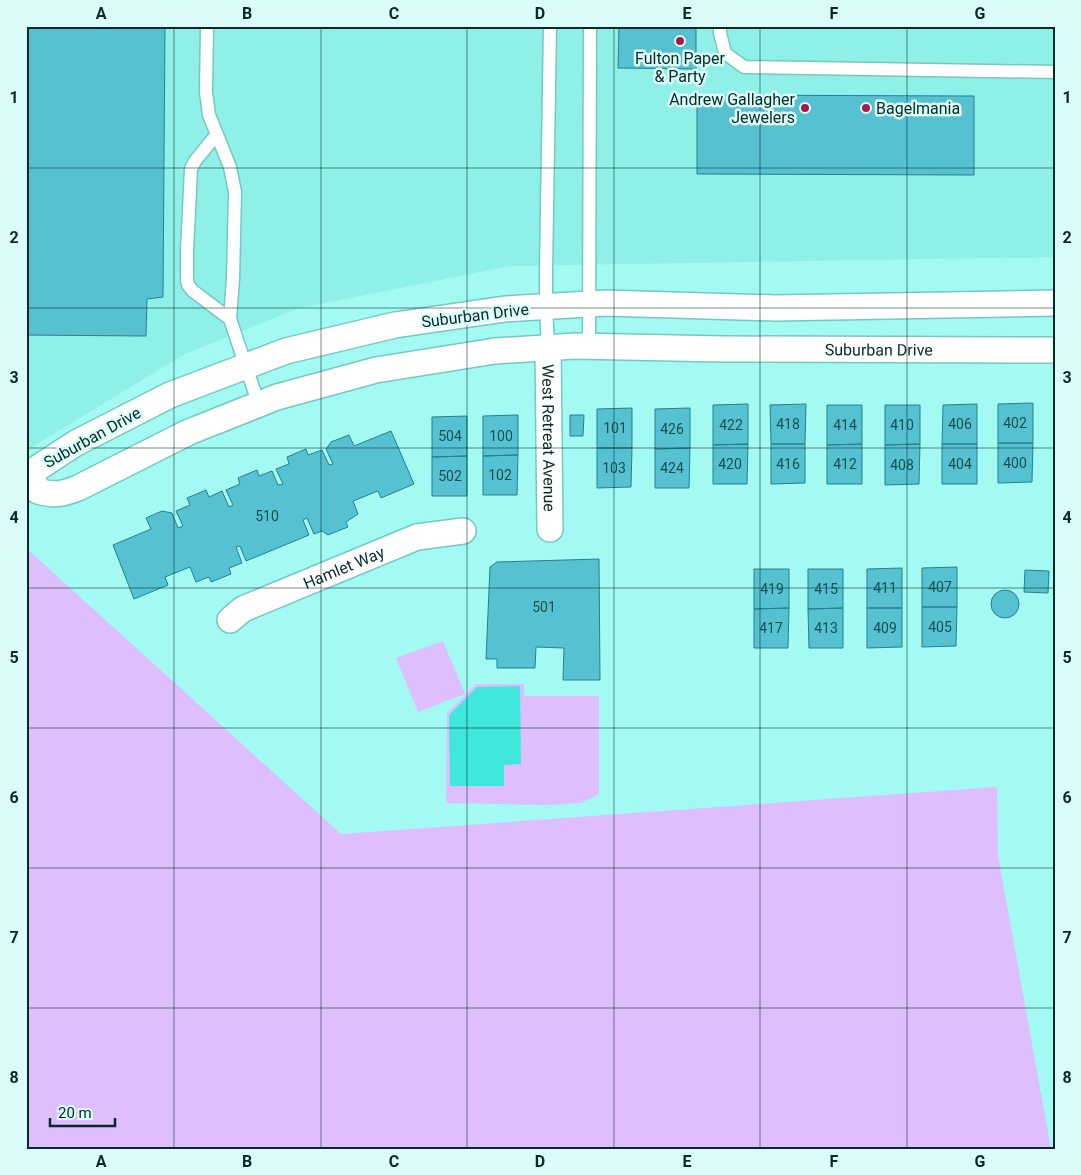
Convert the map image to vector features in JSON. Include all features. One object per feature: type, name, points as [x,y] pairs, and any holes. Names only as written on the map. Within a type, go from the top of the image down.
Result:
[{"type":"street","name":"Suburban Drive","points":[[1055,303],[775,308],[606,303],[505,309],[395,325],[286,351],[170,395],[28,470],[38,491],[48,494],[63,494],[189,432],[277,397],[376,370],[495,351],[589,346],[1055,350]]},
{"type":"street","name":"West Retreat Avenue","points":[[548,348],[550,529]]},
{"type":"street","name":"Hamlet Way","points":[[230,620],[243,609],[417,537],[463,531]]},
{"type":"lane","points":[[207,26],[206,92],[209,115],[230,167],[235,192],[230,319],[259,404]]},
{"type":"lane","points":[[548,348],[546,306],[550,26]]},
{"type":"lane","points":[[589,346],[590,26]]},
{"type":"lane","points":[[720,26],[725,53],[744,67],[1055,72]]},
{"type":"lane","points":[[217,134],[191,169],[186,252],[187,280],[188,285],[193,291],[230,319]]},
{"type":"shaded area","points":[[26,26],[1055,26],[1055,257],[510,266],[296,309],[183,355],[26,451]]},
{"type":"shaded area","points":[[26,548],[341,834],[997,787],[998,855],[1051,1149],[26,1149]]},
{"type":"shaded area","points":[[443,641],[465,694],[418,712],[396,658]]},
{"type":"shaded area","points":[[476,684],[524,684],[524,696],[599,696],[599,794],[581,803],[547,805],[446,803],[447,713]]},
{"type":"water","points":[[520,686],[521,764],[504,765],[504,786],[450,786],[449,715],[477,687]]},
{"type":"building","points":[[26,26],[165,26],[163,297],[147,299],[146,336],[26,335]]},
{"type":"building","points":[[619,26],[696,26],[696,69],[618,68]]},
{"type":"building","points":[[697,95],[974,96],[974,175],[697,174]]},
{"type":"building","points":[[1033,403],[1033,443],[998,443],[998,404]]},
{"type":"building","points":[[748,404],[748,444],[713,445],[713,405]]},
{"type":"building","points":[[806,404],[805,444],[771,444],[770,405]]},
{"type":"building","points":[[977,404],[977,444],[942,444],[943,405]]},
{"type":"building","points":[[827,405],[862,405],[862,444],[827,445]]},
{"type":"building","points":[[885,405],[920,405],[920,444],[885,445]]},
{"type":"building","points":[[632,408],[632,448],[597,448],[597,409]]},
{"type":"building","points":[[690,408],[690,448],[655,449],[655,409]]},
{"type":"building","points":[[518,415],[518,455],[483,456],[483,416]]},
{"type":"building","points":[[570,415],[584,415],[583,436],[570,436]]},
{"type":"building","points":[[467,416],[467,456],[432,457],[432,417]]},
{"type":"building","points":[[391,431],[414,484],[381,498],[378,491],[353,501],[358,514],[346,522],[348,527],[328,535],[322,531],[314,534],[307,518],[303,520],[309,535],[246,561],[240,546],[236,547],[242,563],[229,568],[231,574],[211,582],[209,577],[196,582],[190,567],[165,577],[168,585],[134,599],[113,545],[151,529],[146,518],[162,511],[172,513],[178,528],[183,526],[176,511],[190,505],[187,498],[206,490],[209,497],[222,491],[229,507],[233,505],[226,490],[240,484],[238,478],[257,470],[259,476],[272,471],[278,485],[283,484],[276,469],[289,464],[287,457],[306,449],[308,455],[322,450],[329,465],[333,464],[326,449],[331,442],[349,435],[354,446]]},
{"type":"building","points":[[998,443],[1033,443],[1032,482],[998,483]]},
{"type":"building","points":[[748,444],[747,484],[713,484],[713,445]]},
{"type":"building","points":[[771,444],[805,444],[805,483],[771,484]]},
{"type":"building","points":[[862,444],[862,484],[827,484],[827,445]]},
{"type":"building","points":[[920,444],[919,484],[885,485],[885,445]]},
{"type":"building","points":[[942,444],[977,444],[977,484],[942,484]]},
{"type":"building","points":[[597,448],[632,448],[631,487],[597,488]]},
{"type":"building","points":[[690,448],[689,488],[655,488],[655,449]]},
{"type":"building","points":[[518,455],[517,495],[483,495],[483,456]]},
{"type":"building","points":[[467,456],[467,496],[432,496],[432,457]]},
{"type":"building","points":[[599,559],[600,680],[563,680],[564,648],[536,647],[535,668],[497,668],[497,659],[486,659],[490,567],[497,562]]},
{"type":"building","points":[[957,567],[957,607],[922,607],[922,568]]},
{"type":"building","points":[[902,568],[902,608],[867,608],[867,569]]},
{"type":"building","points":[[754,569],[789,569],[789,608],[754,609]]},
{"type":"building","points":[[808,569],[843,569],[843,608],[808,609]]},
{"type":"building","points":[[1025,570],[1049,571],[1048,593],[1024,592]]},
{"type":"building","points":[[1005,590],[1015,594],[1019,604],[1015,614],[1005,618],[995,614],[991,604],[995,594]]},
{"type":"building","points":[[922,607],[957,607],[956,646],[922,647]]},
{"type":"building","points":[[789,608],[788,648],[754,648],[754,609]]},
{"type":"building","points":[[843,608],[843,648],[809,648],[808,609]]},
{"type":"building","points":[[867,608],[902,608],[902,647],[867,648]]},
{"type":"place","name":"Fulton Paper & Party","points":[[680,41]]},
{"type":"place","name":"Andrew Gallagher Jewelers","points":[[805,108]]},
{"type":"place","name":"Bagelmania","points":[[866,108]]}]
